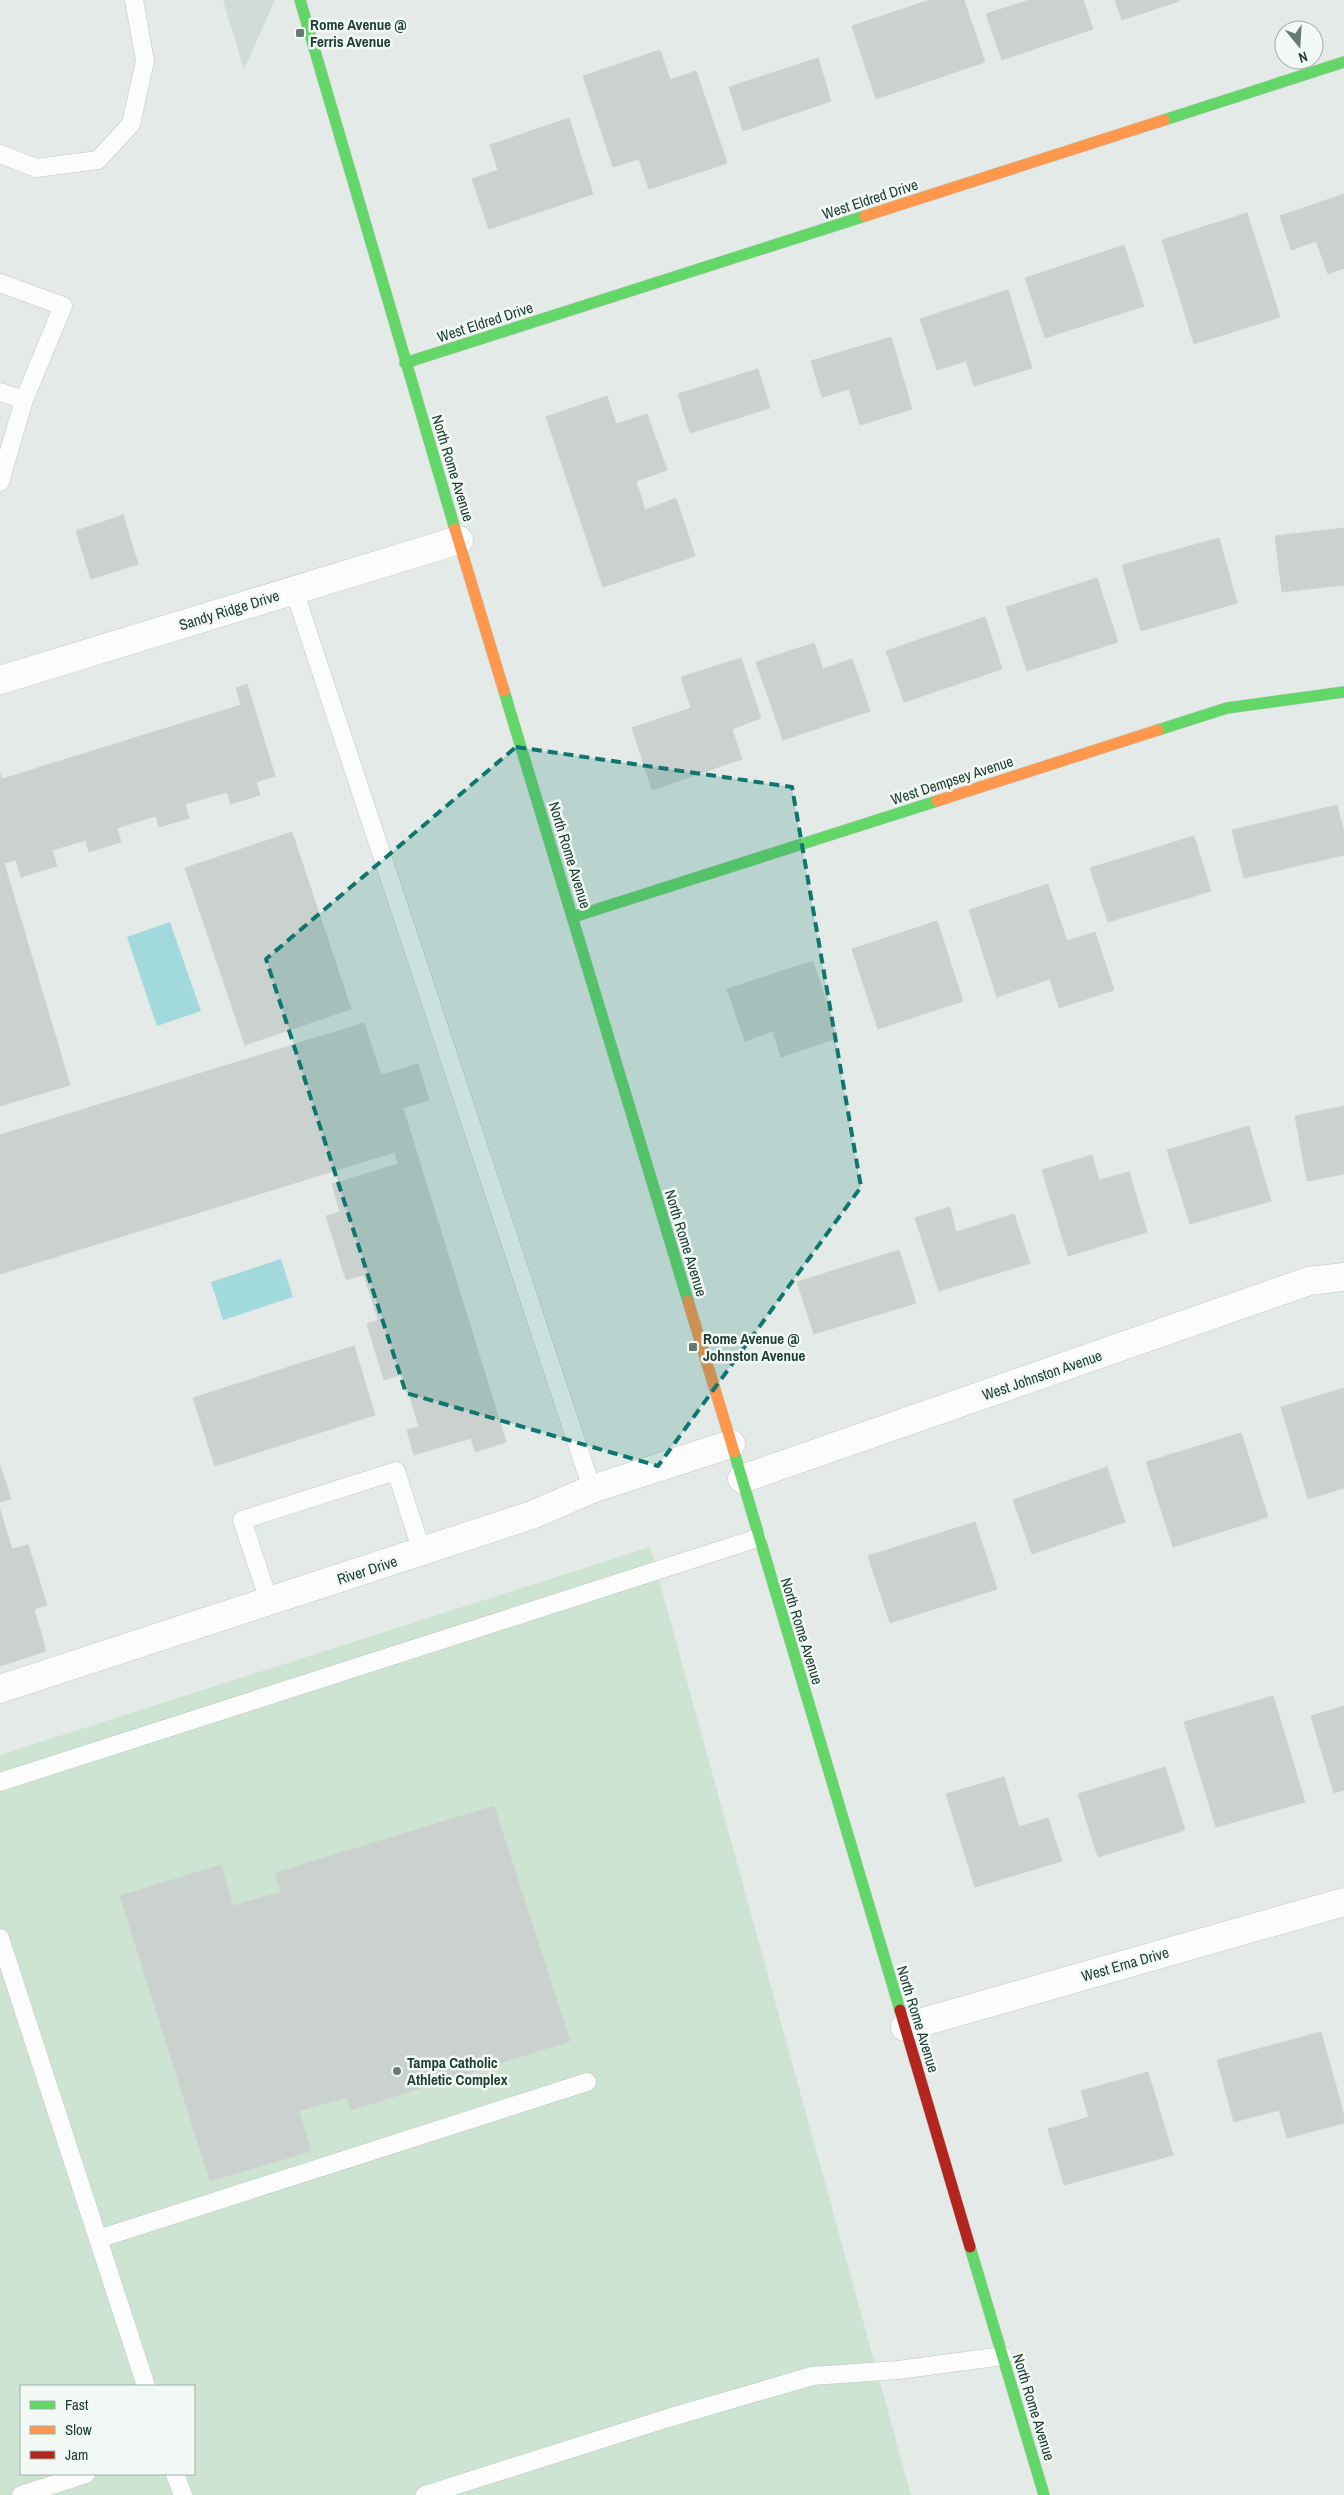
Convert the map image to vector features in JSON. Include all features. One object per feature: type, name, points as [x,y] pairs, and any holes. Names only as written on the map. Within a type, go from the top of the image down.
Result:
[{"type":"street","name":"North Rome Avenue","points":[[300,0],[458,540],[742,1479],[1044,2495]]},
{"type":"street","name":"West Eldred Drive","points":[[406,363],[1344,62]]},
{"type":"street","name":"Sandy Ridge Drive","points":[[0,680],[458,540]]},
{"type":"street","name":"West Dempsey Avenue","points":[[573,917],[1227,708],[1344,692]]},
{"type":"street","name":"West Johnston Avenue","points":[[742,1479],[1309,1282],[1344,1278]]},
{"type":"street","name":"River Drive","points":[[0,1689],[422,1552],[532,1515],[592,1489],[731,1444]]},
{"type":"street","name":"West Erna Drive","points":[[905,2027],[1344,1902]]},
{"type":"lane","points":[[0,154],[36,168],[98,160],[131,124],[145,61],[134,0]]},
{"type":"lane","points":[[0,283],[63,306],[24,400],[0,482]]},
{"type":"lane","points":[[0,392],[24,400]]},
{"type":"lane","points":[[294,590],[592,1489]]},
{"type":"lane","points":[[269,1601],[242,1520],[396,1471],[422,1552]]},
{"type":"lane","points":[[0,1782],[758,1538]]},
{"type":"lane","points":[[0,1938],[146,2385]]},
{"type":"lane","points":[[98,2239],[587,2082]]},
{"type":"lane","points":[[426,2495],[658,2421],[812,2376],[898,2370],[1003,2356]]},
{"type":"lane","points":[[21,2495],[83,2475]]},
{"type":"lane","points":[[175,2475],[183,2495]]},
{"type":"highlighted area","points":[[516,747],[792,787],[861,1187],[658,1466],[406,1393],[266,959]]},
{"type":"shaded area","points":[[223,0],[275,0],[244,69]]},
{"type":"green space","name":"Tampa Catholic Athletic Complex","points":[[650,1547],[911,2495],[0,2495],[0,1755]]},
{"type":"water","points":[[170,922],[201,1011],[157,1026],[127,937]]},
{"type":"water","points":[[281,1259],[293,1297],[223,1320],[211,1282]]},
{"type":"building","points":[[930,0],[964,0],[985,62],[876,99],[852,26]]},
{"type":"building","points":[[1029,0],[1083,0],[1093,29],[1002,60],[986,14]]},
{"type":"building","points":[[1115,0],[1179,0],[1179,1],[1122,20]]},
{"type":"building","points":[[660,50],[670,80],[696,71],[727,163],[649,189],[639,159],[613,167],[583,76]]},
{"type":"building","points":[[818,58],[831,101],[743,131],[729,87]]},
{"type":"building","points":[[569,118],[593,194],[489,229],[472,179],[498,170],[490,145]]},
{"type":"building","points":[[1344,194],[1344,268],[1328,274],[1316,241],[1291,250],[1280,216]]},
{"type":"building","points":[[1247,213],[1280,317],[1194,344],[1162,240]]},
{"type":"building","points":[[1124,245],[1144,306],[1045,338],[1025,278]]},
{"type":"building","points":[[1008,290],[1032,368],[974,386],[966,361],[937,370],[920,319]]},
{"type":"building","points":[[891,337],[912,409],[860,425],[849,389],[822,397],[811,361]]},
{"type":"building","points":[[758,369],[770,408],[690,433],[678,394]]},
{"type":"building","points":[[607,396],[616,424],[647,414],[667,470],[636,481],[645,510],[676,498],[695,556],[603,587],[546,417]]},
{"type":"building","points":[[123,515],[138,564],[91,579],[76,531]]},
{"type":"building","points":[[1344,528],[1344,585],[1282,592],[1275,536]]},
{"type":"building","points":[[1219,538],[1237,603],[1141,631],[1122,565]]},
{"type":"building","points":[[1097,578],[1118,642],[1027,671],[1006,607]]},
{"type":"building","points":[[985,617],[1002,669],[904,702],[886,651]]},
{"type":"building","points":[[814,643],[823,669],[852,659],[870,711],[783,740],[756,662]]},
{"type":"building","points":[[741,658],[761,718],[732,729],[742,759],[652,790],[632,728],[691,708],[681,677]]},
{"type":"building","points":[[247,684],[275,776],[256,782],[260,795],[231,804],[227,792],[185,804],[189,818],[159,827],[156,816],[117,828],[121,842],[89,852],[86,840],[52,850],[57,866],[21,877],[16,860],[4,863],[70,1085],[0,1106],[0,773],[2,779],[241,705],[236,688]]},
{"type":"building","points":[[1337,805],[1344,832],[1344,855],[1244,878],[1232,830]]},
{"type":"building","points":[[292,832],[351,1009],[245,1045],[185,868]]},
{"type":"building","points":[[1194,836],[1211,891],[1108,922],[1090,868]]},
{"type":"building","points":[[1048,884],[1067,941],[1095,932],[1114,990],[1059,1008],[1050,979],[997,997],[969,910]]},
{"type":"building","points":[[937,921],[963,1001],[878,1029],[852,949]]},
{"type":"building","points":[[813,961],[838,1038],[781,1057],[773,1031],[745,1041],[727,989]]},
{"type":"building","points":[[364,1023],[381,1075],[418,1064],[429,1100],[403,1108],[506,1442],[475,1452],[471,1438],[414,1455],[407,1430],[419,1427],[403,1374],[384,1380],[367,1324],[378,1320],[364,1275],[346,1280],[326,1216],[340,1212],[332,1184],[398,1164],[395,1152],[0,1274],[0,1135]]},
{"type":"building","points":[[1344,1106],[1344,1174],[1307,1181],[1295,1116]]},
{"type":"building","points":[[1249,1126],[1271,1201],[1190,1224],[1167,1150]]},
{"type":"building","points":[[1092,1155],[1099,1180],[1129,1172],[1147,1232],[1068,1256],[1042,1170]]},
{"type":"building","points":[[950,1207],[956,1232],[1014,1214],[1030,1263],[939,1291],[915,1218]]},
{"type":"building","points":[[899,1250],[916,1303],[814,1334],[797,1282]]},
{"type":"building","points":[[354,1346],[375,1415],[215,1466],[193,1398]]},
{"type":"building","points":[[1344,1388],[1344,1488],[1308,1499],[1281,1407]]},
{"type":"building","points":[[1241,1433],[1268,1517],[1173,1547],[1146,1462]]},
{"type":"building","points":[[0,1465],[11,1499],[0,1502]]},
{"type":"building","points":[[1107,1467],[1125,1522],[1032,1554],[1013,1500]]},
{"type":"building","points":[[0,1510],[12,1549],[28,1545],[47,1605],[34,1609],[46,1651],[0,1666]]},
{"type":"building","points":[[975,1522],[997,1589],[890,1623],[868,1556]]},
{"type":"building","points":[[1273,1696],[1305,1802],[1216,1827],[1184,1722]]},
{"type":"building","points":[[1344,1706],[1344,1790],[1334,1793],[1311,1716]]},
{"type":"building","points":[[1165,1767],[1185,1830],[1098,1857],[1078,1794]]},
{"type":"building","points":[[1004,1777],[1019,1827],[1048,1818],[1062,1861],[975,1887],[946,1794]]},
{"type":"building","points":[[494,1806],[570,2041],[351,2110],[347,2097],[299,2111],[311,2151],[210,2181],[120,1896],[221,1865],[233,1906],[281,1892],[275,1873]]},
{"type":"building","points":[[1321,2032],[1344,2115],[1344,2123],[1287,2138],[1279,2110],[1234,2122],[1217,2060]]},
{"type":"building","points":[[1148,2072],[1173,2155],[1064,2185],[1048,2129],[1089,2117],[1081,2091]]},
{"type":"traffic: fast","points":[[300,0],[455,529]]},
{"type":"traffic: fast","points":[[1164,120],[1344,62]]},
{"type":"traffic: fast","points":[[405,363],[865,216]]},
{"type":"traffic: fast","points":[[504,691],[688,1301]]},
{"type":"traffic: fast","points":[[1158,730],[1227,708],[1344,692]]},
{"type":"traffic: fast","points":[[573,917],[937,801]]},
{"type":"traffic: fast","points":[[734,1452],[900,2010]]},
{"type":"traffic: fast","points":[[970,2247],[1044,2495]]},
{"type":"traffic: slow","points":[[865,216],[1164,120]]},
{"type":"traffic: slow","points":[[455,529],[504,691]]},
{"type":"traffic: slow","points":[[937,801],[1158,730]]},
{"type":"traffic: slow","points":[[688,1301],[734,1452]]},
{"type":"traffic: jam","points":[[900,2010],[970,2247]]},
{"type":"place","name":"Rome Avenue @ Ferris Avenue","points":[[300,33]]},
{"type":"place","name":"Rome Avenue @ Johnston Avenue","points":[[693,1347]]},
{"type":"place","name":"Tampa Catholic Athletic Complex","points":[[397,2071]]}]
